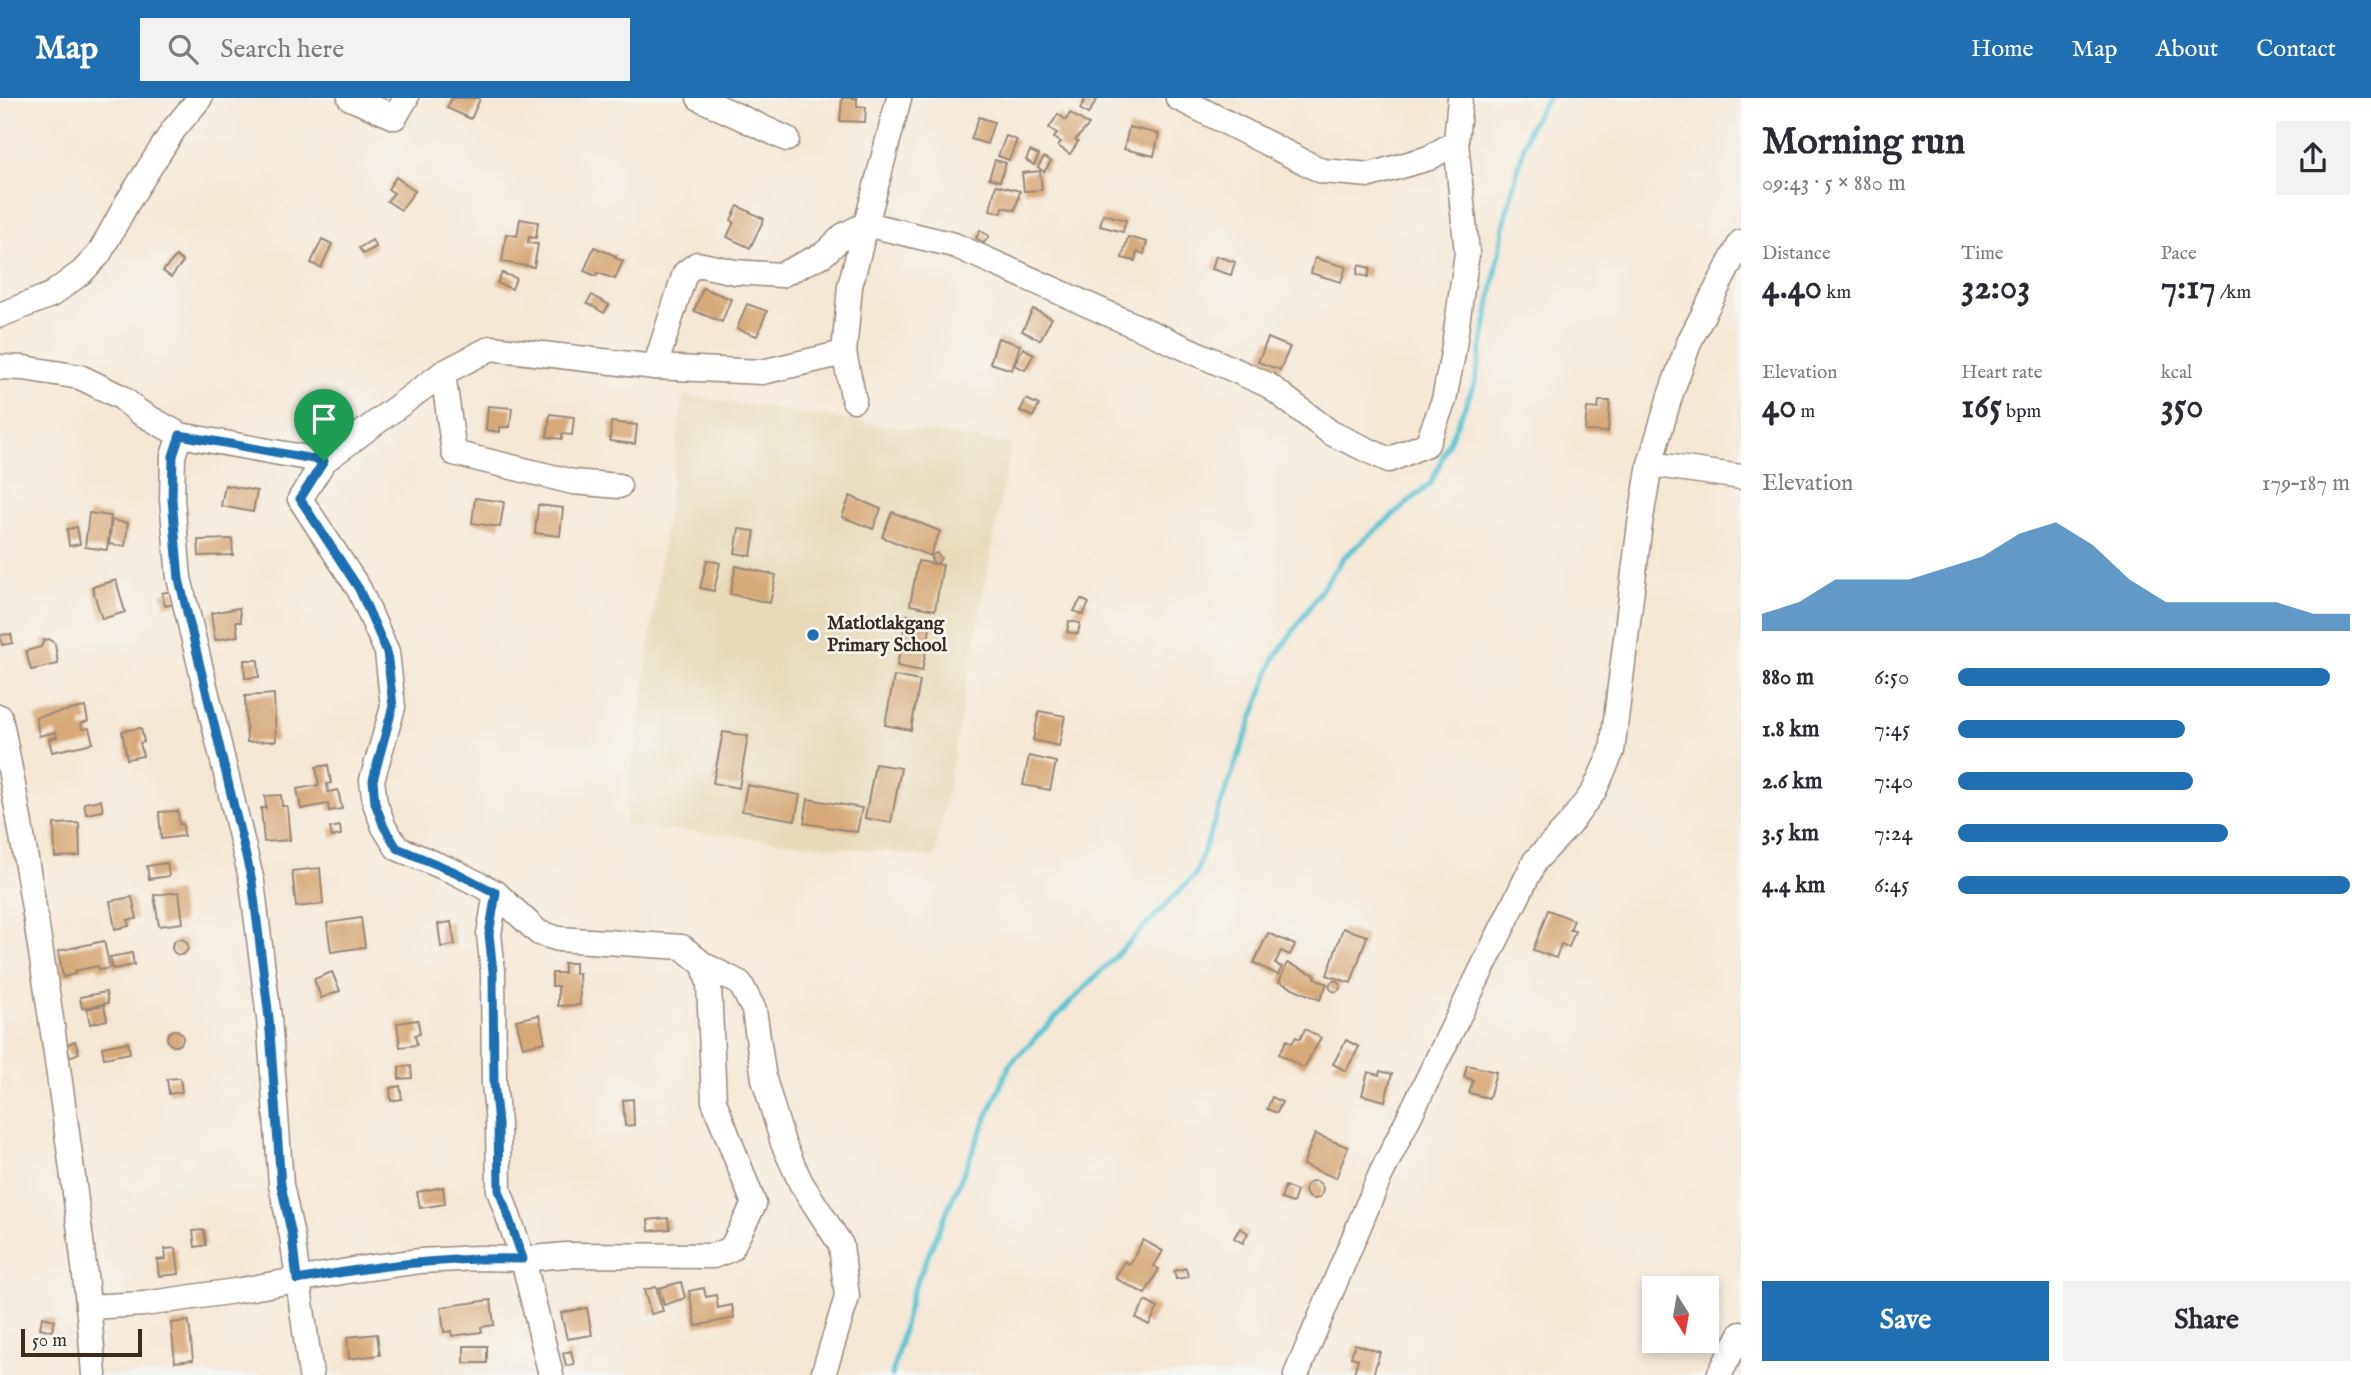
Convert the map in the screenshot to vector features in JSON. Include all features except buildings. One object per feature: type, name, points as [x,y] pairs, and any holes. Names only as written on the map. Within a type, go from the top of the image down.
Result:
[{"type":"street","points":[[0,315],[51,295],[82,272],[99,254],[127,203],[174,129],[200,98]]},
{"type":"street","points":[[350,98],[395,117],[406,98]]},
{"type":"street","points":[[699,98],[787,139]]},
{"type":"street","points":[[854,400],[844,353],[850,286],[899,98]]},
{"type":"street","points":[[1178,98],[1322,171],[1370,175],[1429,158],[1456,142]]},
{"type":"street","points":[[655,367],[685,273],[696,264],[735,272],[781,275],[824,254],[844,235],[866,224],[954,245],[1268,386],[1331,433],[1389,460],[1427,444],[1447,388],[1467,253],[1456,142],[1460,98]]},
{"type":"street","points":[[1296,1375],[1380,1176],[1535,861],[1568,826],[1594,791],[1612,751],[1650,464],[1690,340],[1741,242]]},
{"type":"street","points":[[823,1375],[847,1297],[841,1245],[801,1183],[783,1143],[764,1079],[754,1010],[740,983],[704,965],[682,947],[559,939],[539,933],[496,893],[455,872],[397,848],[384,827],[375,803],[373,780],[393,706],[387,652],[359,589],[300,499],[324,461],[443,373],[491,348],[655,367],[762,372],[844,353]]},
{"type":"street","points":[[0,367],[80,377],[121,397],[139,412],[180,435],[324,461]]},
{"type":"street","points":[[443,373],[454,453],[573,482],[619,486]]},
{"type":"street","points":[[180,435],[173,456],[172,499],[179,579],[252,881],[269,1018],[281,1185],[292,1236],[311,1375]]},
{"type":"street","points":[[1650,464],[1741,477]]},
{"type":"street","points":[[0,717],[19,814],[49,1000],[88,1307],[94,1375]]},
{"type":"street","points":[[496,893],[489,934],[493,972],[499,1190],[523,1259],[551,1375]]},
{"type":"street","points":[[88,1307],[144,1304],[420,1261],[523,1259],[566,1255],[713,1256],[731,1249],[754,1204],[714,1101],[709,984],[704,965]]},
{"type":"street","points":[[1719,1375],[1741,1334]]},
{"type":"shaded area","name":"Matlotlakgang Primary School","points":[[683,395],[1011,445],[935,857],[625,825]]},
{"type":"waterway","points":[[892,1375],[912,1293],[1010,1064],[1195,875],[1274,659],[1343,558],[1431,483],[1475,383],[1507,211],[1529,127],[1548,98]]},
{"type":"place","name":"Matlotlakgang Primary School","points":[[813,635]]},
{"type":"route","points":[[180,435],[324,461],[300,499],[359,589],[387,652],[393,706],[373,780],[375,803],[384,827],[397,848],[455,872],[496,893],[489,934],[493,972],[499,1190],[523,1259],[420,1261],[297,1280],[292,1236],[281,1185],[269,1018],[252,881],[179,579],[172,499],[173,456],[180,435]]}]
